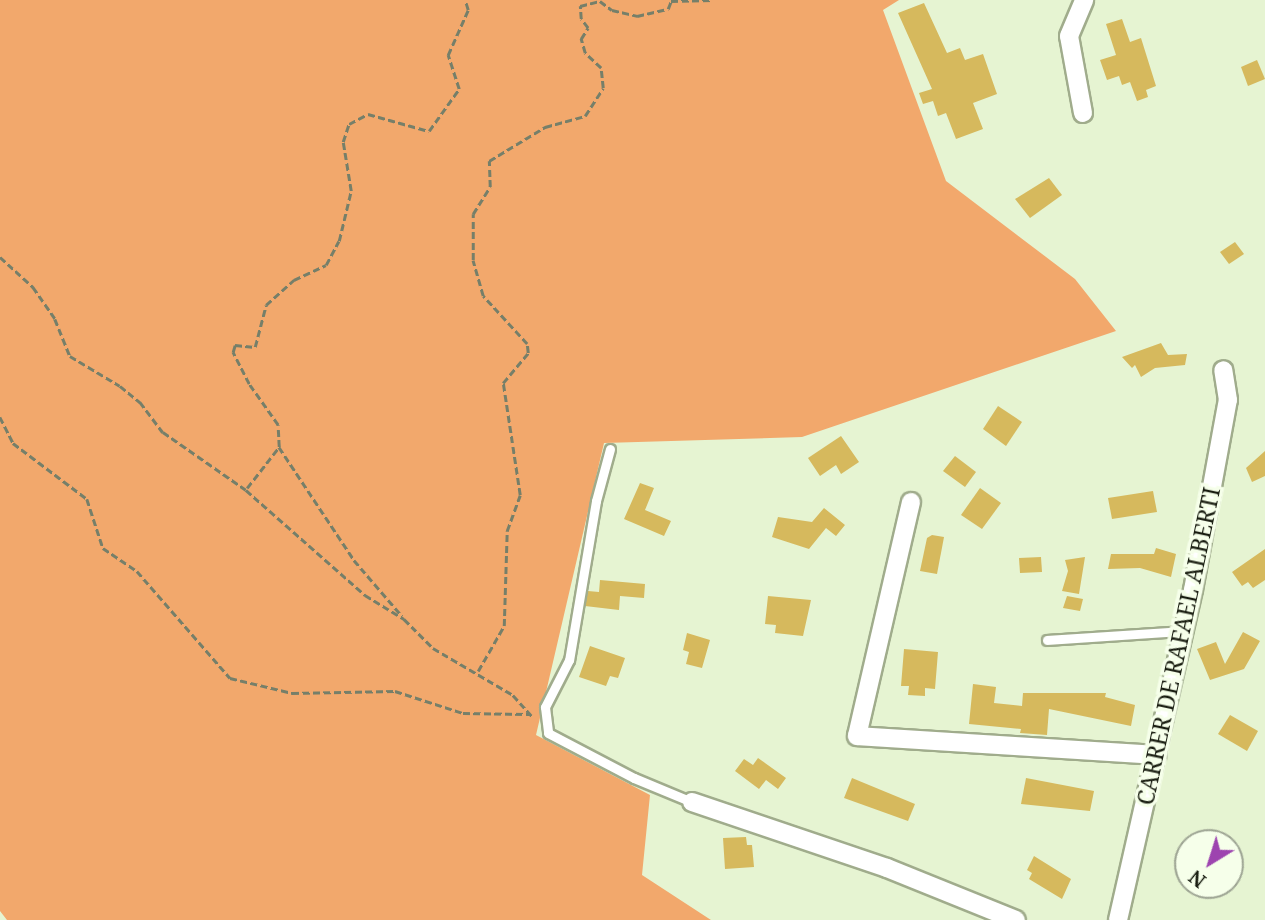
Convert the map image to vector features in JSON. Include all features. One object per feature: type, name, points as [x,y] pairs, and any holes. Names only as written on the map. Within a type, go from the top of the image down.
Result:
[{"type":"street","points":[[1083,113],[1069,36],[1084,0]]},
{"type":"street","name":"CARRER DE RAFAEL ALBERTI","points":[[1118,920],[1184,631],[1228,400],[1223,370]]},
{"type":"street","points":[[911,502],[857,736],[1156,755]]},
{"type":"street","points":[[692,802],[887,868],[1016,920]]},
{"type":"lane","points":[[610,449],[596,501],[569,660],[545,707],[548,733],[634,778],[692,802]]},
{"type":"lane","points":[[1047,640],[1184,631]]},
{"type":"path","points":[[465,0],[468,9],[448,55],[459,89],[429,131],[368,114],[349,124],[342,142],[351,191],[339,241],[326,265],[294,280],[266,306],[255,346],[235,345],[233,352],[249,384],[278,425],[279,447],[354,560],[382,587],[404,618],[433,648],[478,671],[513,695],[548,733]]},
{"type":"path","points":[[478,671],[504,626],[507,531],[520,495],[503,383],[528,354],[527,344],[483,296],[473,260],[473,214],[490,187],[489,161],[545,127],[585,116],[603,88],[601,68],[585,53],[581,39],[588,28],[581,19],[580,6],[600,1],[612,10],[638,16],[668,9],[671,1],[713,0]]},
{"type":"path","points":[[0,257],[40,298],[70,356],[120,386],[140,402],[163,432],[246,490],[365,595],[404,618]]},
{"type":"path","points":[[0,416],[13,443],[86,499],[103,548],[137,571],[230,678],[292,693],[395,691],[463,713],[530,714]]},
{"type":"path","points":[[246,490],[279,447]]},
{"type":"shaded area","points":[[0,0],[899,0],[883,10],[946,181],[1075,279],[1116,331],[802,437],[604,443],[536,735],[650,795],[642,875],[711,920],[7,920],[0,911]]},
{"type":"building","points":[[924,3],[947,53],[960,48],[965,60],[983,54],[997,94],[973,103],[983,129],[956,139],[946,113],[938,116],[933,101],[923,104],[919,93],[932,89],[898,13]]},
{"type":"building","points":[[1122,19],[1130,42],[1141,38],[1156,86],[1146,90],[1148,97],[1137,101],[1130,82],[1122,85],[1119,76],[1107,80],[1100,60],[1116,55],[1106,24]]},
{"type":"building","points":[[1257,60],[1265,79],[1248,86],[1241,67]]},
{"type":"building","points":[[1049,178],[1062,195],[1030,218],[1015,199]]},
{"type":"building","points":[[1235,242],[1244,254],[1229,264],[1220,252]]},
{"type":"building","points":[[1161,343],[1168,355],[1187,354],[1185,365],[1155,368],[1141,377],[1135,365],[1132,368],[1122,357]]},
{"type":"building","points":[[998,406],[1022,422],[1006,446],[983,429]]},
{"type":"building","points":[[841,436],[859,462],[841,474],[836,465],[820,476],[808,458]]},
{"type":"building","points":[[1265,451],[1265,476],[1252,482],[1246,468]]},
{"type":"building","points":[[955,456],[976,472],[965,487],[943,471]]},
{"type":"building","points":[[640,483],[654,488],[645,510],[671,521],[664,536],[624,519]]},
{"type":"building","points":[[980,488],[1001,503],[982,529],[961,515]]},
{"type":"building","points":[[1153,491],[1157,512],[1112,519],[1108,498]]},
{"type":"building","points":[[824,508],[845,525],[836,536],[826,528],[809,549],[772,537],[778,517],[812,522]]},
{"type":"building","points":[[932,535],[944,537],[937,574],[920,571],[927,538]]},
{"type":"building","points":[[1156,548],[1176,554],[1171,577],[1140,568],[1108,569],[1111,554],[1154,554]]},
{"type":"building","points":[[1265,549],[1265,580],[1253,588],[1248,582],[1242,586],[1232,572]]},
{"type":"building","points":[[1041,557],[1042,572],[1020,573],[1019,558]]},
{"type":"building","points":[[1085,557],[1079,594],[1062,591],[1068,571],[1065,560]]},
{"type":"building","points":[[600,580],[645,584],[644,598],[620,596],[619,610],[585,606],[588,591],[599,592]]},
{"type":"building","points":[[768,596],[811,600],[803,636],[775,633],[776,625],[765,624]]},
{"type":"building","points":[[1067,596],[1083,599],[1080,611],[1063,608]]},
{"type":"building","points":[[1243,632],[1260,641],[1244,669],[1210,680],[1197,649],[1216,642],[1225,664]]},
{"type":"building","points":[[687,633],[710,640],[702,668],[686,664],[689,652],[683,650]]},
{"type":"building","points":[[590,646],[625,658],[618,678],[610,676],[606,686],[579,677]]},
{"type":"building","points":[[904,649],[938,652],[935,689],[925,688],[925,696],[908,695],[909,686],[901,686]]},
{"type":"building","points":[[973,684],[996,687],[994,703],[1022,706],[1023,693],[1106,693],[1105,697],[1135,705],[1131,726],[1049,709],[1047,735],[1020,733],[1021,729],[969,724]]},
{"type":"building","points":[[1230,715],[1258,731],[1247,751],[1218,734]]},
{"type":"building","points":[[758,758],[786,778],[778,789],[766,780],[759,789],[735,771],[744,759],[753,765]]},
{"type":"building","points":[[852,778],[915,804],[908,821],[844,798]]},
{"type":"building","points":[[1026,778],[1094,791],[1090,811],[1021,804]]},
{"type":"building","points":[[746,837],[747,845],[752,845],[754,867],[725,869],[723,838]]},
{"type":"building","points":[[1034,856],[1071,879],[1062,899],[1029,879],[1032,873],[1027,870]]}]
